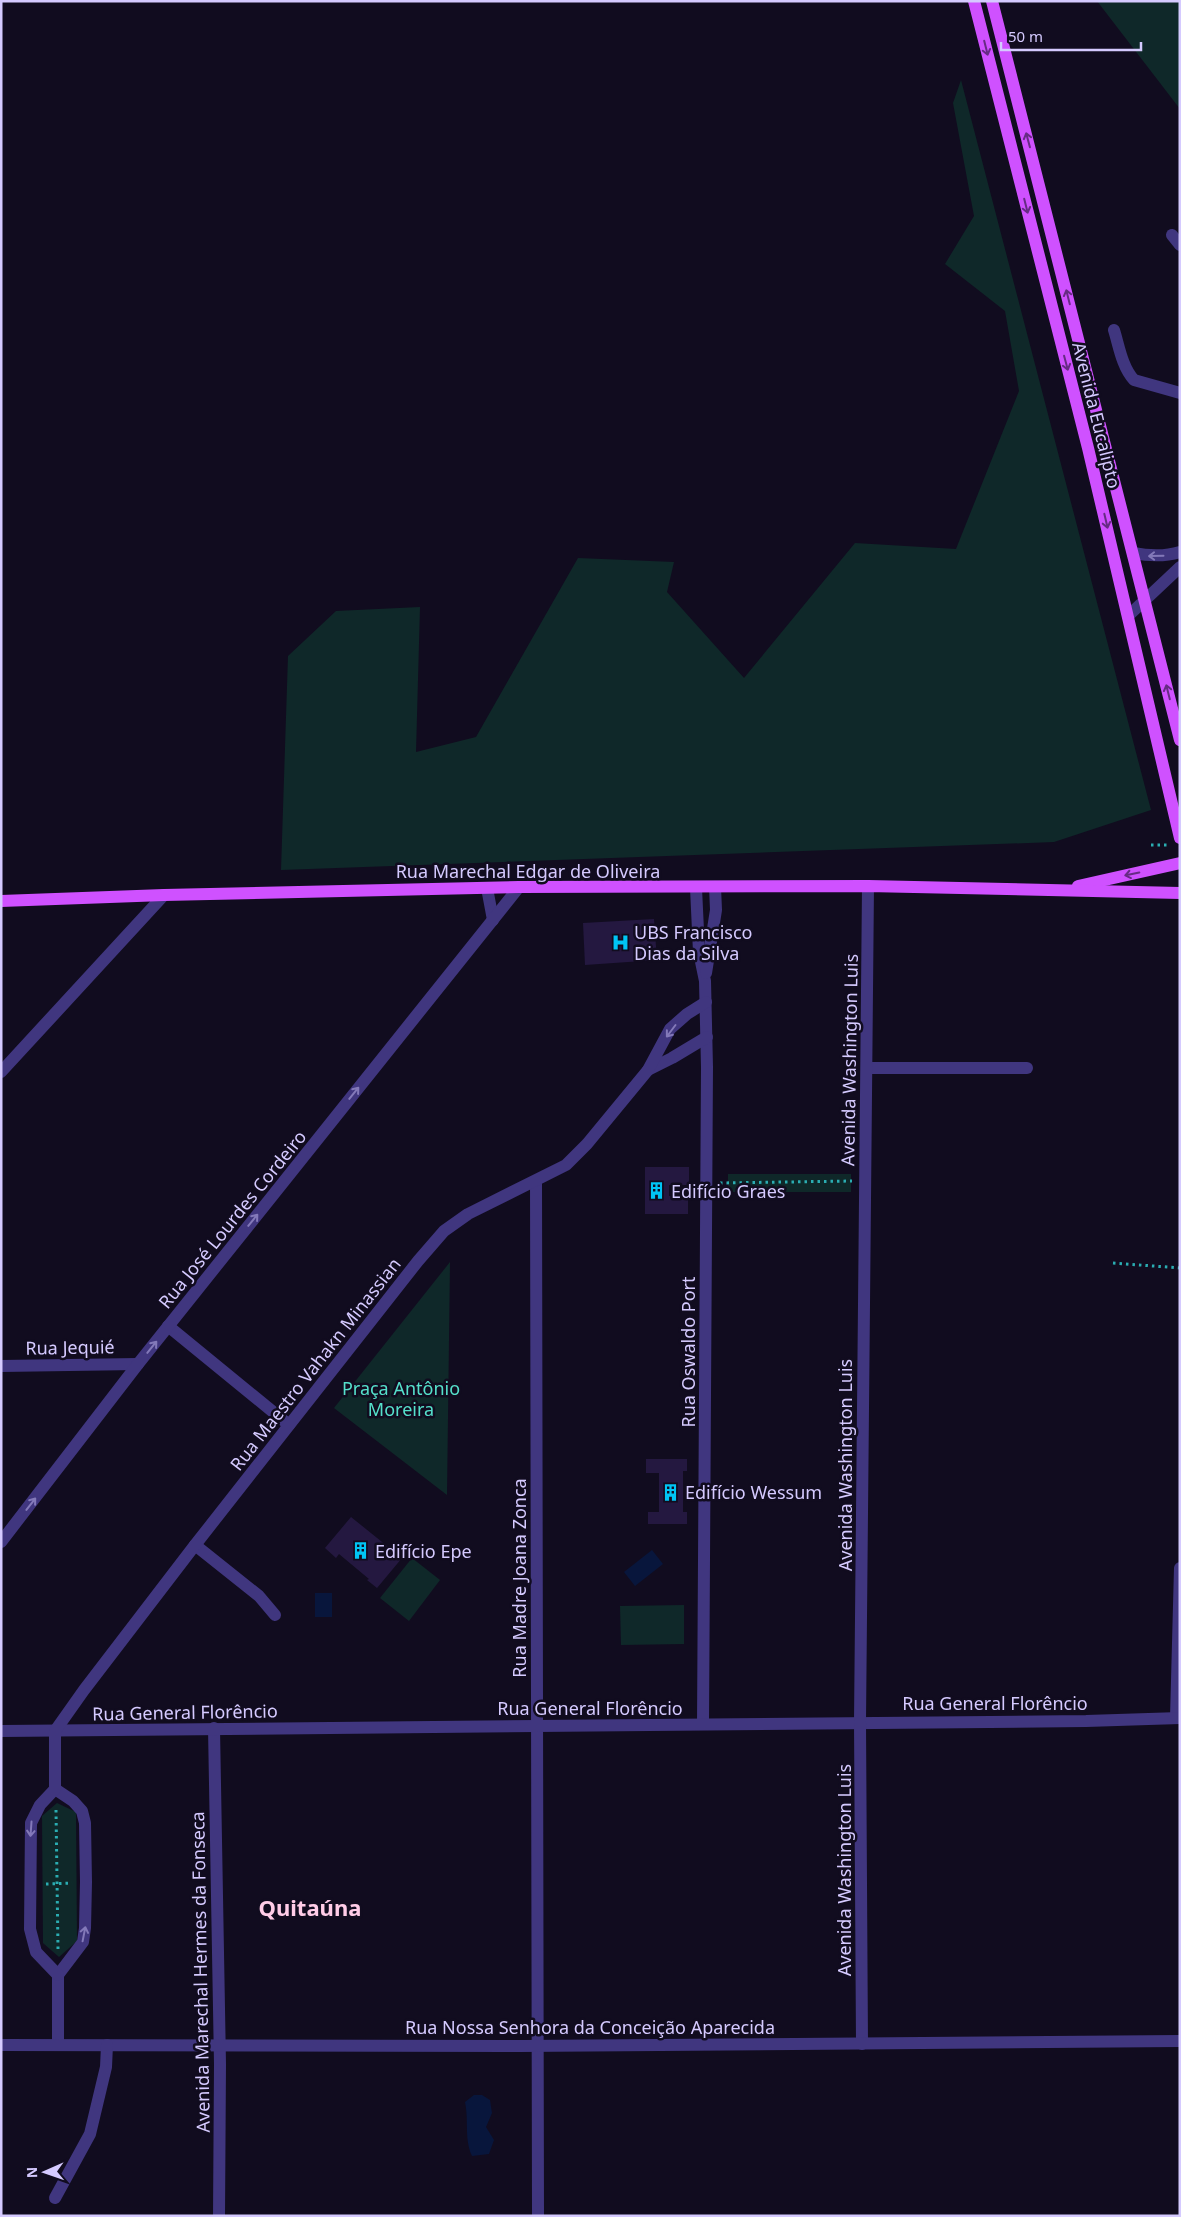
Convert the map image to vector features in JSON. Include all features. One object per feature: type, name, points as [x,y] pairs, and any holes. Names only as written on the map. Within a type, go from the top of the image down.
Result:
[{"type":"main road","name":"Avenida Eucalipto","points":[[974,1],[1088,448],[1180,838]]},
{"type":"main road","name":"Avenida Eucalipto","points":[[992,1],[1180,740]]},
{"type":"main road","name":"Rua Marechal Edgar de Oliveira","points":[[1056,890],[1180,864]]},
{"type":"main road","name":"Rua Marechal Edgar de Oliveira","points":[[1,901],[164,895],[487,888],[868,886],[1180,893]]},
{"type":"street","points":[[1114,330],[1126,368],[1134,380],[1180,393]]},
{"type":"street","points":[[1132,553],[1148,556],[1169,556],[1180,552]]},
{"type":"street","points":[[1128,616],[1180,567]]},
{"type":"street","name":"Avenida Washington Luis","points":[[862,2044],[860,1722],[868,886]]},
{"type":"street","name":"Rua Oswaldo Port","points":[[705,981],[716,910],[715,887]]},
{"type":"street","points":[[487,888],[493,920]]},
{"type":"street","name":"Rua José Lourdes Cordeiro","points":[[1,1542],[168,1326],[519,888]]},
{"type":"street","name":"Rua Oswaldo Port","points":[[696,888],[699,952],[705,981],[707,1037],[703,1724]]},
{"type":"street","points":[[1,1072],[164,895]]},
{"type":"street","name":"Rua Maestro Vahakn Minassian","points":[[55,1731],[195,1545],[444,1231],[468,1214],[566,1165],[587,1144],[648,1070],[670,1029],[687,1014],[706,1002]]},
{"type":"street","name":"Rua Maestro Vahakn Minassian","points":[[648,1070],[707,1037]]},
{"type":"street","points":[[867,1068],[1027,1068]]},
{"type":"street","name":"Rua Madre Joana Zonca","points":[[536,1181],[538,2216]]},
{"type":"street","points":[[168,1326],[289,1425]]},
{"type":"street","name":"Rua Jequié","points":[[1,1366],[138,1364]]},
{"type":"street","points":[[195,1545],[259,1596],[275,1615]]},
{"type":"street","points":[[1178,1718],[1180,1568]]},
{"type":"street","name":"Rua General Florêncio","points":[[1,1731],[1086,1721],[1178,1718]]},
{"type":"street","name":"Avenida Marechal Hermes da Fonseca","points":[[214,1728],[219,2045],[219,2216]]},
{"type":"street","points":[[55,1731],[55,1788],[40,1805],[30,1823],[30,1884],[32,1939],[36,1952],[58,1974]]},
{"type":"street","points":[[55,1788],[73,1801],[82,1811],[85,1823],[86,1882],[86,1928],[83,1942],[58,1974],[58,2045]]},
{"type":"street","name":"Rua Nossa Senhora da Conceição Aparecida","points":[[1,2045],[537,2046],[698,2043],[862,2044],[1180,2041]]},
{"type":"street","points":[[56,2198],[90,2134],[106,2067],[107,2045]]},
{"type":"path","points":[[707,1184],[865,1180]]},
{"type":"path","points":[[1113,1263],[1180,1268]]},
{"type":"path","points":[[55,1788],[58,1974]]},
{"type":"path","points":[[30,1884],[86,1882]]},
{"type":"green space","points":[[1097,1],[1180,1],[1180,109]]},
{"type":"green space","points":[[961,80],[1151,810],[1054,842],[281,870],[288,656],[336,611],[420,607],[416,752],[476,737],[578,558],[674,562],[667,592],[744,678],[855,543],[956,549],[1019,391],[1005,311],[945,264],[974,216],[953,103]]},
{"type":"green space","points":[[728,1174],[851,1174],[851,1192],[728,1192]]},
{"type":"green space","name":"Praça Antônio Moreira","points":[[450,1262],[447,1495],[334,1408]]},
{"type":"green space","points":[[412,1558],[440,1580],[409,1621],[380,1598]]},
{"type":"green space","points":[[684,1605],[684,1644],[621,1645],[620,1606]]},
{"type":"green space","points":[[57,1803],[76,1812],[77,1941],[59,1957],[43,1943],[42,1816]]},
{"type":"water","points":[[652,1550],[663,1564],[635,1586],[624,1572]]},
{"type":"water","points":[[315,1593],[332,1593],[332,1617],[315,1617]]},
{"type":"water","points":[[474,2095],[482,2095],[490,2100],[492,2113],[486,2127],[494,2140],[489,2154],[472,2156],[467,2136],[465,2102]]},
{"type":"building","name":"UBS Francisco Dias da Silva","points":[[654,919],[657,960],[585,965],[583,923]]},
{"type":"building","name":"Edifício Graes","points":[[645,1167],[689,1167],[689,1185],[669,1185],[669,1196],[688,1196],[688,1214],[645,1214]]},
{"type":"building","name":"Edifício Wessum","points":[[646,1459],[687,1459],[687,1471],[683,1471],[683,1512],[687,1512],[687,1524],[648,1524],[648,1512],[659,1512],[659,1473],[646,1473]]},
{"type":"building","name":"Edifício Epe","points":[[351,1517],[402,1558],[377,1588],[339,1554],[336,1558],[325,1548]]},
{"type":"place","name":"UBS Francisco Dias da Silva","points":[[620,942]]},
{"type":"place","name":"Edifício Graes","points":[[657,1191]]},
{"type":"place","name":"Edifício Wessum","points":[[671,1492]]},
{"type":"place","name":"Edifício Epe","points":[[361,1551]]},
{"type":"district","name":"Quitaúna","points":[[310,1907]]}]
